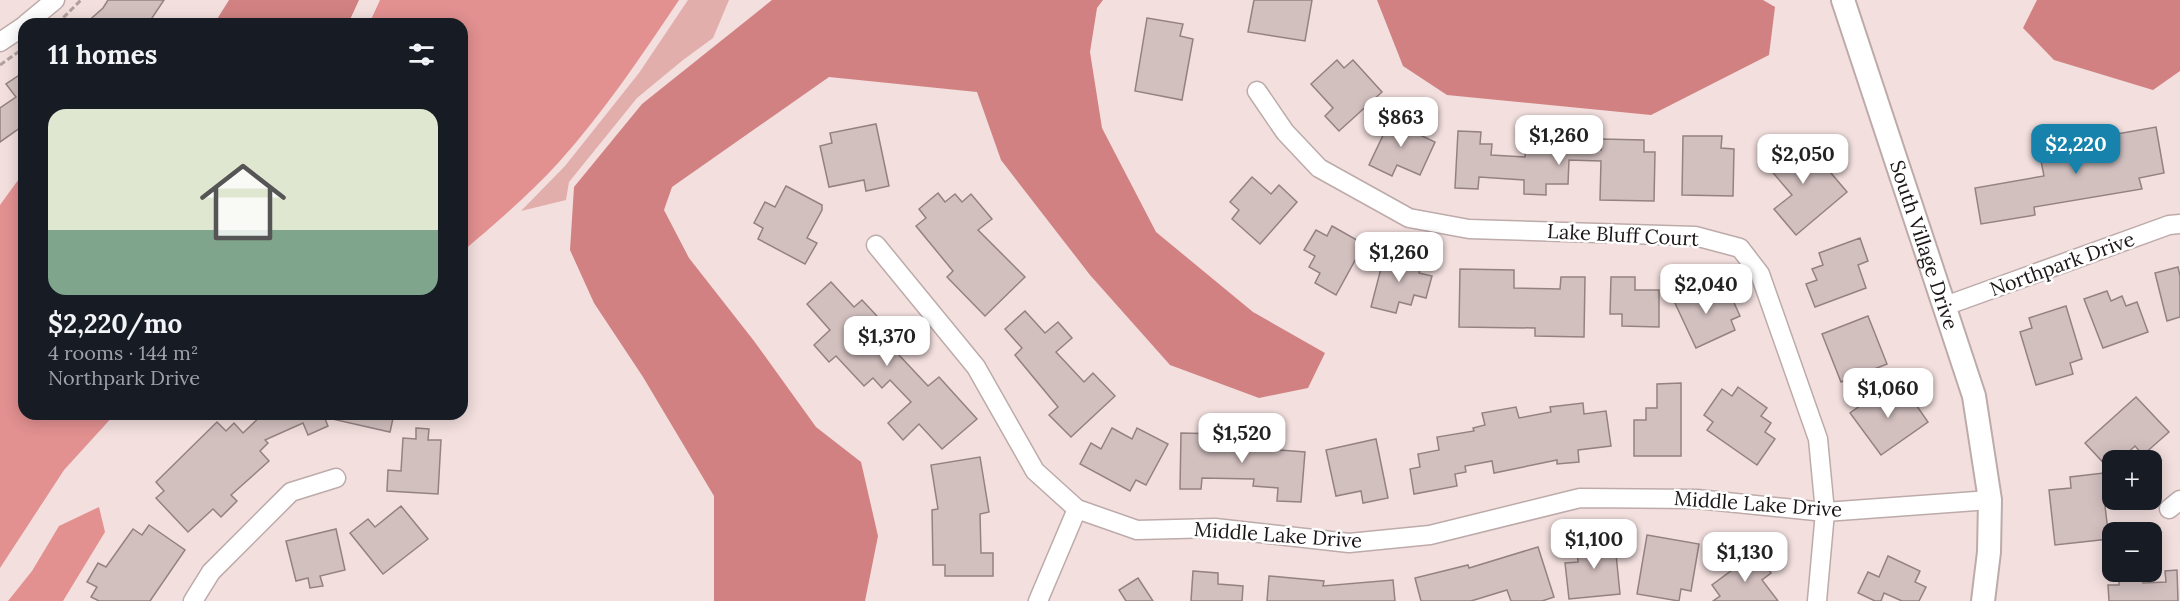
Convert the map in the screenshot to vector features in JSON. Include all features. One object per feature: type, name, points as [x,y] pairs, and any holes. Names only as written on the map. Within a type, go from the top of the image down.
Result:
[{"type":"street","points":[[33,18],[55,0]]},
{"type":"street","name":"South Village Drive","points":[[1843,0],[1974,396],[1990,500],[1989,552],[1983,601]]},
{"type":"street","points":[[0,42],[18,30]]},
{"type":"street","name":"Lake Bluff Court","points":[[1257,91],[1285,132],[1319,168],[1409,218],[1469,229],[1695,236],[1740,248],[1760,274],[1818,439],[1825,512],[1817,601]]},
{"type":"street","name":"Northpark Drive","points":[[1945,306],[2169,225],[2180,224]]},
{"type":"street","name":"Middle Lake Drive","points":[[876,245],[976,367],[1035,471],[1077,509],[1137,530],[1215,528],[1349,543],[1430,535],[1580,498],[1697,499],[1825,512],[1990,500]]},
{"type":"street","points":[[193,601],[211,572],[291,492],[336,478]]},
{"type":"street","points":[[1038,601],[1077,509]]},
{"type":"path","points":[[63,18],[81,0]]},
{"type":"path","points":[[0,65],[18,52]]},
{"type":"shaded area","points":[[229,0],[359,0],[351,18],[218,18]]},
{"type":"shaded area","points":[[380,0],[679,0],[622,83],[576,143],[548,174],[468,247],[468,18],[372,18]]},
{"type":"shaded area","points":[[688,0],[729,0],[713,38],[637,98],[569,182],[566,200],[521,211],[565,166],[639,73]]},
{"type":"shaded area","points":[[772,0],[1103,0],[1097,8],[1090,52],[1102,128],[1156,232],[1253,312],[1325,353],[1308,388],[1259,398],[1170,365],[1090,275],[1001,160],[977,92],[829,77],[672,187],[664,210],[689,258],[754,341],[816,427],[861,462],[878,536],[865,601],[714,601],[714,496],[643,377],[594,303],[570,250],[574,187],[642,104]]},
{"type":"shaded area","points":[[1377,0],[1763,0],[1775,7],[1769,55],[1651,115],[1447,95],[1403,66]]},
{"type":"shaded area","points":[[2037,0],[2180,0],[2180,71],[2153,90],[2054,60],[2023,28]]},
{"type":"shaded area","points":[[18,180],[18,420],[110,420],[64,470],[0,568],[0,205]]},
{"type":"shaded area","points":[[99,507],[105,532],[63,601],[8,601],[32,571],[59,526]]},
{"type":"building","points":[[108,0],[164,0],[152,18],[92,18]]},
{"type":"building","points":[[1254,0],[1312,0],[1305,41],[1248,32]]},
{"type":"building","points":[[1147,18],[1183,24],[1180,36],[1193,39],[1182,100],[1135,91]]},
{"type":"building","points":[[1337,60],[1344,68],[1353,60],[1382,92],[1339,131],[1325,116],[1333,108],[1311,84]]},
{"type":"building","points":[[18,76],[18,129],[0,142],[0,108],[16,97],[6,84]]},
{"type":"building","points":[[1395,110],[1406,115],[1401,126],[1435,142],[1420,175],[1397,165],[1392,176],[1369,165]]},
{"type":"building","points":[[876,124],[889,186],[866,191],[864,180],[829,187],[820,146],[832,143],[830,133]]},
{"type":"building","points":[[2156,127],[2164,173],[2139,178],[2142,189],[2034,207],[2035,215],[1981,224],[1975,188],[2044,176],[2039,151]]},
{"type":"building","points":[[1458,131],[1481,132],[1480,144],[1492,144],[1491,155],[1525,157],[1526,136],[1569,137],[1569,149],[1601,150],[1601,139],[1644,140],[1644,152],[1655,152],[1654,201],[1600,200],[1601,161],[1569,160],[1568,184],[1546,184],[1546,195],[1524,194],[1524,180],[1479,177],[1478,189],[1455,188]]},
{"type":"building","points":[[1683,136],[1722,136],[1721,148],[1734,149],[1733,196],[1682,195]]},
{"type":"building","points":[[1789,139],[1796,148],[1804,141],[1847,192],[1796,235],[1774,209],[1792,195],[1763,161]]},
{"type":"building","points":[[1252,177],[1271,194],[1279,185],[1297,202],[1260,244],[1232,219],[1239,210],[1230,202]]},
{"type":"building","points":[[786,186],[822,205],[822,210],[807,238],[817,243],[805,264],[758,239],[763,228],[754,223],[765,202],[775,207]]},
{"type":"building","points":[[938,193],[945,202],[955,194],[962,202],[971,194],[992,219],[978,230],[1025,277],[985,316],[947,277],[953,271],[916,226],[926,218],[919,209]]},
{"type":"building","points":[[1332,226],[1364,244],[1336,295],[1315,283],[1320,273],[1309,267],[1315,256],[1304,250],[1316,230],[1327,236]]},
{"type":"building","points":[[1860,238],[1868,261],[1858,265],[1866,288],[1815,307],[1806,284],[1817,280],[1812,269],[1823,265],[1819,253]]},
{"type":"building","points":[[1385,253],[1422,262],[1419,273],[1432,276],[1426,298],[1414,295],[1411,305],[1399,302],[1396,313],[1371,307]]},
{"type":"building","points":[[2178,267],[2180,317],[2167,321],[2155,273]]},
{"type":"building","points":[[1460,269],[1514,270],[1514,288],[1560,289],[1561,277],[1585,277],[1584,337],[1535,336],[1535,328],[1459,327]]},
{"type":"building","points":[[1611,277],[1635,277],[1635,290],[1659,290],[1659,327],[1622,326],[1622,314],[1610,314]]},
{"type":"building","points":[[831,282],[854,307],[862,300],[890,328],[907,347],[899,355],[928,386],[939,377],[977,419],[942,449],[919,424],[903,440],[888,423],[911,402],[890,380],[882,388],[873,378],[864,386],[836,356],[829,362],[814,345],[830,330],[807,304]]},
{"type":"building","points":[[1703,286],[1707,296],[1717,291],[1722,301],[1731,296],[1740,316],[1731,320],[1735,330],[1696,348],[1673,299]]},
{"type":"building","points":[[2107,291],[2111,301],[2122,296],[2126,306],[2137,302],[2148,332],[2103,348],[2084,299]]},
{"type":"building","points":[[2066,306],[2082,359],[2070,363],[2073,374],[2036,385],[2020,332],[2032,328],[2029,318]]},
{"type":"building","points":[[1025,311],[1045,333],[1058,322],[1072,338],[1056,352],[1084,382],[1093,373],[1115,396],[1071,437],[1049,415],[1058,407],[1015,355],[1022,348],[1005,329]]},
{"type":"building","points":[[1868,316],[1887,364],[1841,382],[1822,334]]},
{"type":"building","points":[[1681,383],[1681,456],[1634,456],[1634,420],[1646,420],[1646,408],[1657,408],[1657,384]]},
{"type":"building","points":[[1888,386],[1900,403],[1910,396],[1928,422],[1881,455],[1850,413]]},
{"type":"building","points":[[1738,387],[1767,408],[1761,416],[1771,423],[1765,432],[1775,439],[1757,465],[1707,430],[1713,422],[1704,415],[1722,389],[1732,396]]},
{"type":"building","points":[[2136,397],[2169,432],[2149,450],[2139,450],[2135,446],[2131,450],[2102,450],[2102,461],[2085,443]]},
{"type":"building","points":[[1583,403],[1584,414],[1606,411],[1611,446],[1578,450],[1579,462],[1557,464],[1557,460],[1494,473],[1492,461],[1465,466],[1466,472],[1455,474],[1457,486],[1414,494],[1410,469],[1420,467],[1418,454],[1439,450],[1437,437],[1474,431],[1473,428],[1485,425],[1482,413],[1516,407],[1519,418],[1551,412],[1550,407]]},
{"type":"building","points":[[257,420],[326,420],[328,426],[308,435],[303,423],[265,440],[268,443],[260,451],[269,461],[231,495],[237,501],[221,517],[213,509],[188,532],[156,498],[164,491],[156,482],[217,422],[226,431],[234,423],[243,433]]},
{"type":"building","points":[[336,420],[393,420],[390,432]]},
{"type":"building","points":[[416,428],[429,429],[428,440],[441,440],[438,494],[387,491],[388,470],[401,471],[403,438],[416,439]]},
{"type":"building","points":[[1112,428],[1132,439],[1137,428],[1168,444],[1146,485],[1136,480],[1130,491],[1080,464],[1091,443],[1101,449]]},
{"type":"building","points":[[1181,433],[1224,434],[1224,445],[1256,446],[1257,436],[1281,438],[1280,450],[1305,452],[1301,502],[1277,501],[1278,488],[1253,486],[1254,479],[1202,478],[1201,489],[1180,489]]},
{"type":"building","points":[[1376,439],[1388,498],[1363,503],[1361,491],[1336,496],[1326,450]]},
{"type":"building","points":[[980,457],[989,512],[980,514],[981,553],[993,553],[993,576],[945,576],[945,565],[933,565],[932,510],[938,509],[931,465]]},
{"type":"building","points":[[2102,473],[2102,510],[2105,510],[2107,522],[2102,522],[2102,540],[2055,545],[2049,490],[2071,488],[2070,477]]},
{"type":"building","points":[[401,506],[428,539],[383,574],[350,533],[368,519],[375,527]]},
{"type":"building","points":[[149,525],[185,550],[150,601],[99,601],[91,597],[97,587],[87,582],[98,563],[106,567],[133,529],[142,535]]},
{"type":"building","points":[[336,529],[345,570],[320,576],[323,586],[310,588],[308,578],[296,581],[286,541]]},
{"type":"building","points":[[1614,534],[1620,594],[1569,599],[1565,563],[1578,562],[1577,550],[1589,549],[1588,537]]},
{"type":"building","points":[[1647,535],[1699,544],[1691,591],[1681,589],[1679,601],[1637,594]]},
{"type":"building","points":[[1538,547],[1554,597],[1542,601],[1511,601],[1507,590],[1471,601],[1421,601],[1415,578],[1468,565],[1469,568]]},
{"type":"building","points":[[1755,553],[1771,573],[1762,580],[1778,601],[1713,601],[1720,596],[1712,585]]},
{"type":"building","points":[[1888,556],[1920,571],[1915,582],[1926,587],[1919,601],[1902,601],[1884,593],[1881,601],[1875,601],[1858,593],[1868,572],[1879,577]]},
{"type":"building","points":[[2177,570],[2178,601],[2109,601],[2108,585],[2119,585],[2119,582],[2166,582],[2165,571]]},
{"type":"building","points":[[1193,571],[1218,573],[1218,584],[1243,586],[1242,601],[1191,601]]},
{"type":"building","points":[[1269,576],[1324,581],[1323,586],[1393,580],[1395,601],[1267,601]]},
{"type":"building","points":[[1138,578],[1153,601],[1126,601],[1119,590]]}]
